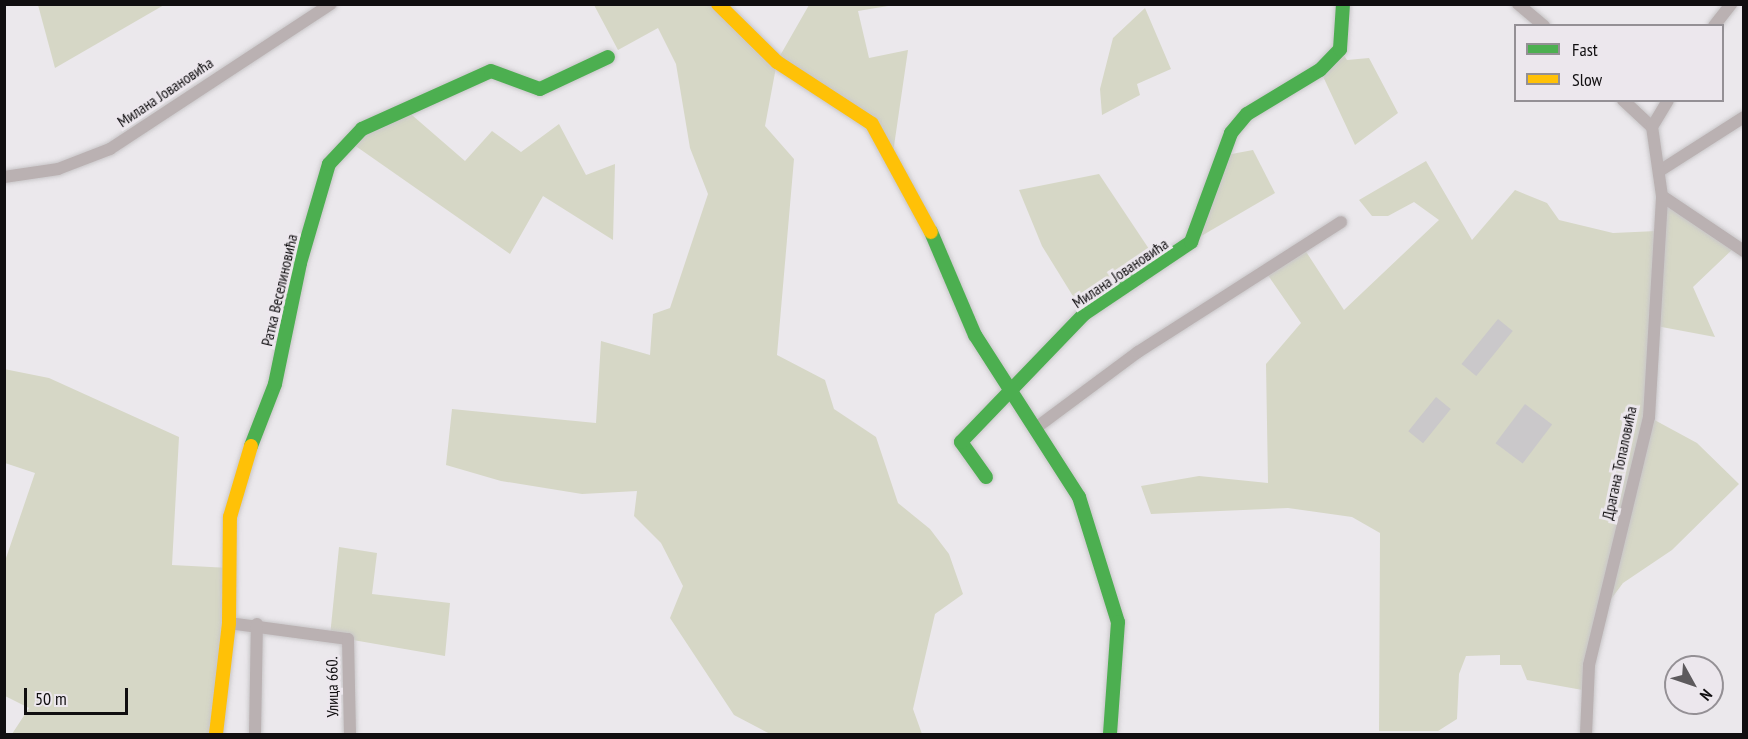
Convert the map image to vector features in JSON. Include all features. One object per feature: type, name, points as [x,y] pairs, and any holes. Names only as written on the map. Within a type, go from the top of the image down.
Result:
[{"type":"street","name":"Милана Јовановића","points":[[4,177],[58,169],[110,149],[331,4]]},
{"type":"street","name":"Милана Јовановића","points":[[986,477],[961,442],[1010,394],[1084,314],[1173,259],[1191,242],[1231,133],[1247,114],[1320,70],[1340,49],[1343,4]]},
{"type":"street","points":[[1518,4],[1542,24]]},
{"type":"street","points":[[1716,24],[1731,4]]},
{"type":"street","points":[[726,7],[777,62],[872,124],[893,153],[975,335],[1010,394],[1037,427],[1079,496],[1118,622],[1110,735]]},
{"type":"street","name":"Ратка Веселиновића","points":[[216,735],[229,622],[230,517],[240,474],[275,384],[300,263],[338,150],[362,129],[490,71],[540,89],[608,57]]},
{"type":"street","points":[[1625,102],[1652,127],[1667,102]]},
{"type":"street","points":[[1661,170],[1743,117]]},
{"type":"street","name":"Драгана Топаловића","points":[[1587,735],[1589,665],[1649,417],[1662,196],[1661,170],[1652,127]]},
{"type":"street","points":[[1662,196],[1743,251]]},
{"type":"street","points":[[1037,427],[1138,352],[1341,222]]},
{"type":"street","points":[[229,622],[257,624],[255,735]]},
{"type":"street","name":"Улица 660.","points":[[257,624],[348,639],[350,735]]},
{"type":"green space","points":[[38,4],[164,5],[55,68]]},
{"type":"green space","points":[[594,5],[718,5],[777,61],[809,5],[894,5],[858,11],[869,58],[908,50],[893,153],[872,124],[777,62],[765,126],[794,159],[777,355],[825,380],[834,409],[876,437],[898,503],[930,529],[949,554],[963,594],[935,614],[913,709],[922,734],[770,734],[734,715],[670,618],[683,586],[661,543],[634,516],[637,491],[582,494],[501,481],[446,465],[452,409],[596,423],[601,341],[650,355],[653,314],[670,308],[708,194],[690,148],[676,64],[658,28],[618,50]]},
{"type":"green space","points":[[1145,8],[1171,69],[1137,84],[1140,95],[1102,115],[1100,89],[1113,38]]},
{"type":"green space","points":[[1340,49],[1347,60],[1369,58],[1398,113],[1355,145],[1320,70]]},
{"type":"green space","points":[[405,109],[465,161],[492,131],[521,152],[559,124],[586,175],[615,164],[613,240],[543,196],[510,254],[347,140]]},
{"type":"green space","points":[[1253,150],[1275,193],[1191,242],[1221,156]]},
{"type":"green space","points":[[1426,161],[1472,240],[1515,190],[1547,203],[1559,220],[1613,233],[1657,231],[1662,196],[1736,246],[1693,287],[1715,337],[1651,325],[1649,417],[1697,443],[1739,484],[1672,550],[1623,583],[1603,610],[1588,691],[1527,680],[1521,665],[1500,665],[1500,655],[1466,656],[1459,674],[1457,719],[1438,731],[1379,731],[1380,533],[1352,517],[1288,508],[1151,514],[1141,486],[1199,476],[1268,483],[1266,364],[1301,323],[1265,271],[1303,247],[1344,310],[1439,220],[1414,202],[1388,216],[1372,216],[1359,200]]},
{"type":"green space","points":[[1099,174],[1161,267],[1084,314],[1042,246],[1019,190]]},
{"type":"green space","points":[[4,369],[49,378],[179,437],[172,565],[230,568],[216,734],[12,734],[29,708],[5,696],[5,561],[35,473],[5,463]]},
{"type":"green space","points":[[339,547],[377,553],[372,594],[450,603],[445,656],[330,636]]},
{"type":"building","points":[[1498,319],[1513,331],[1476,376],[1461,364]]},
{"type":"building","points":[[1436,397],[1451,409],[1423,443],[1408,431]]},
{"type":"building","points":[[1525,404],[1552,424],[1523,464],[1496,443]]},
{"type":"traffic: fast","points":[[986,477],[961,442],[1084,314],[1191,242],[1231,133],[1247,114],[1320,70],[1340,49],[1343,4]]},
{"type":"traffic: fast","points":[[251,446],[275,384],[300,263],[329,164],[362,129],[491,71],[540,89],[608,57]]},
{"type":"traffic: fast","points":[[931,232],[975,335],[1079,497],[1118,622],[1110,734]]},
{"type":"traffic: slow","points":[[718,4],[777,62],[872,124],[931,232]]},
{"type":"traffic: slow","points":[[216,734],[229,623],[230,517],[251,446]]}]
